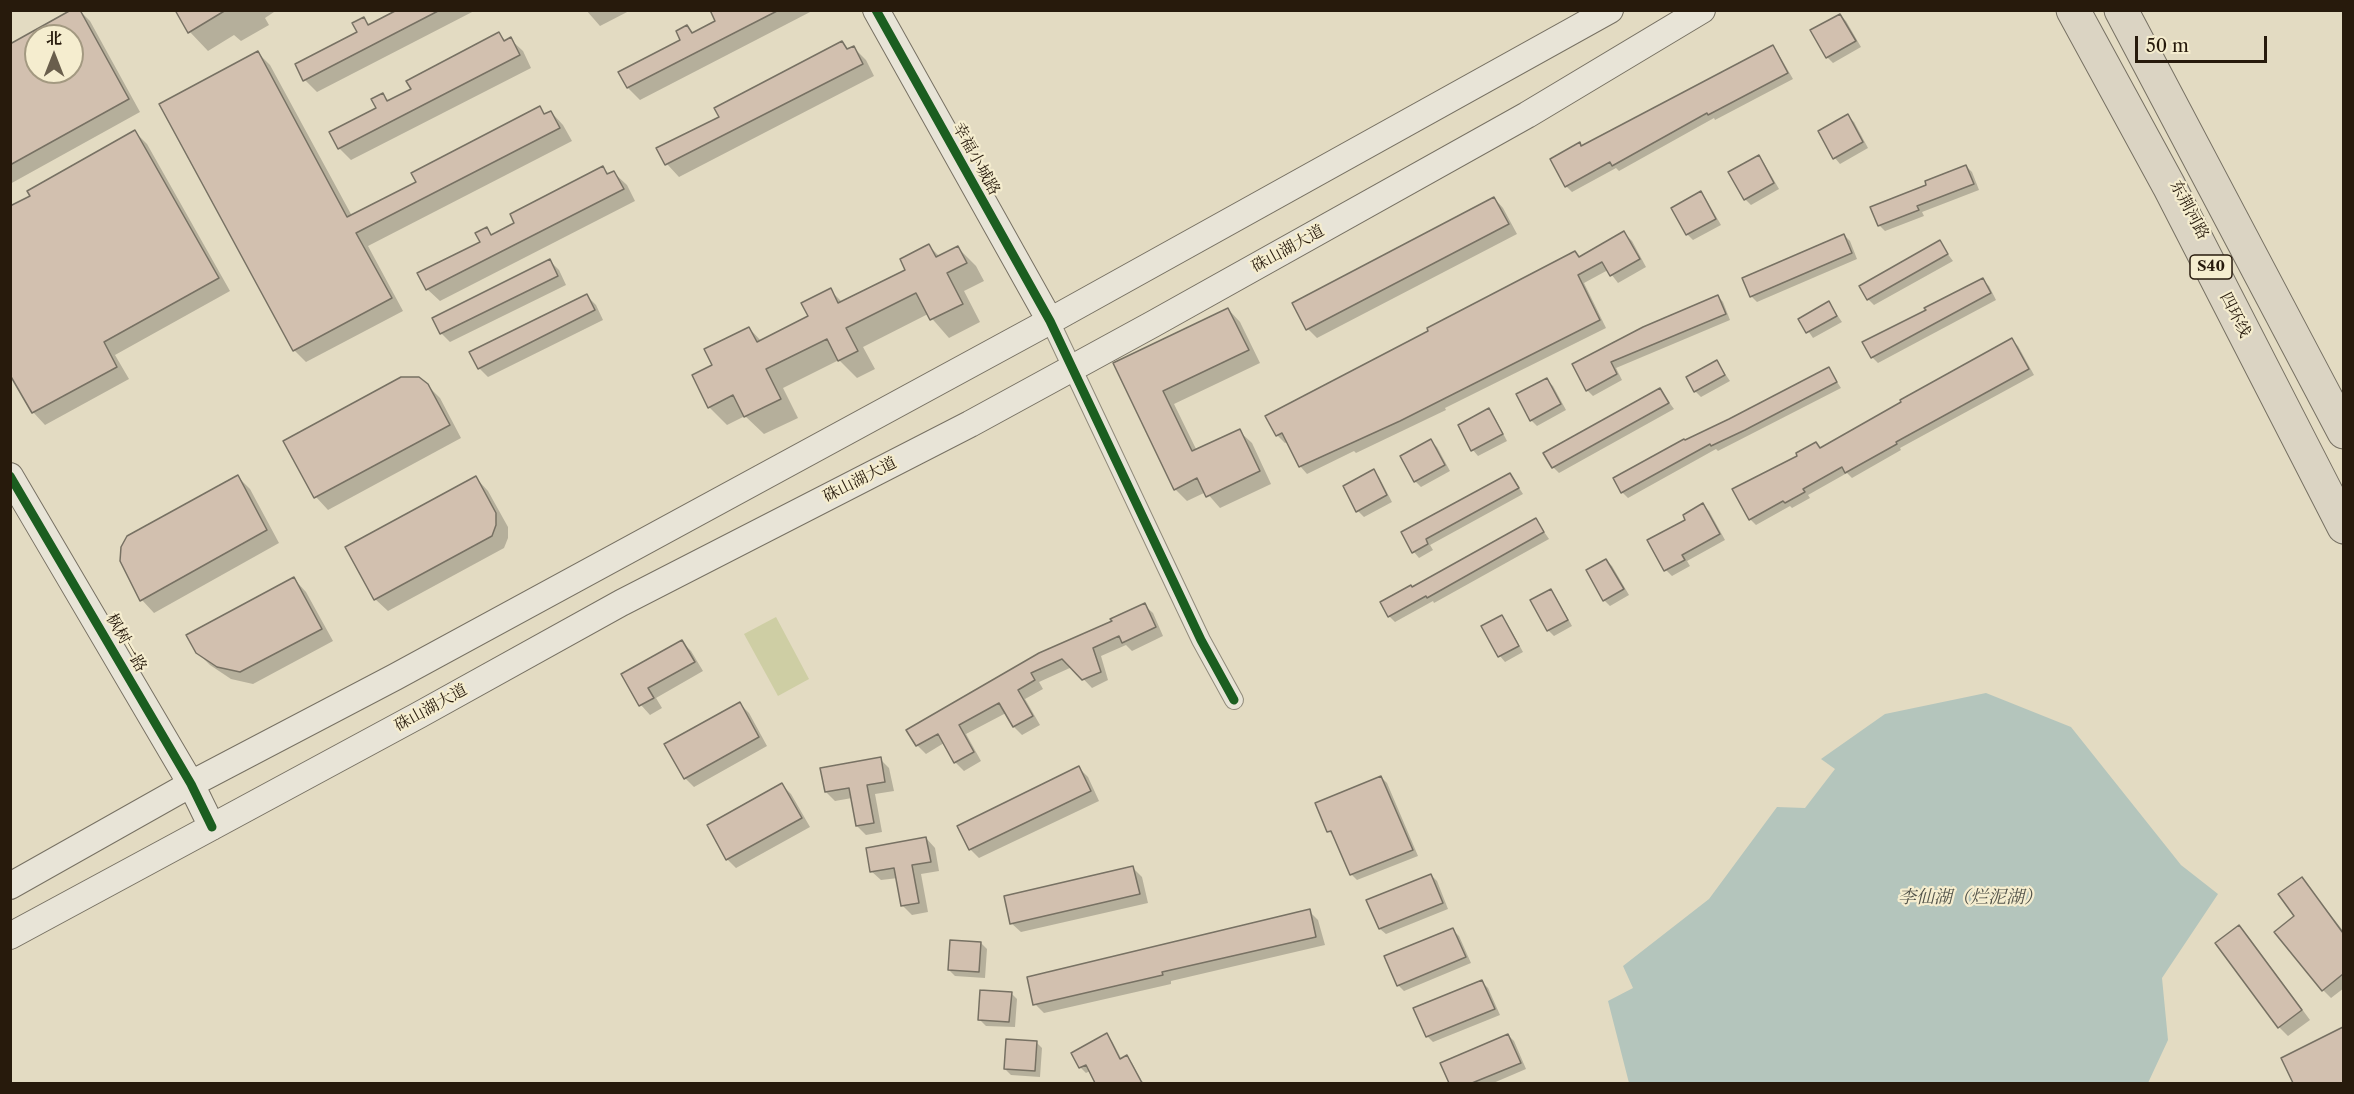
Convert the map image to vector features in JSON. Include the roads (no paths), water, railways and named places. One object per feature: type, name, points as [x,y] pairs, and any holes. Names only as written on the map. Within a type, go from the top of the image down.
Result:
[{"type":"highway","name":"四环线","points":[[2073,10],[2169,186],[2343,527]]},
{"type":"highway","name":"S40","points":[[2121,10],[2343,432]]},
{"type":"main road","name":"幸福小城路","points":[[876,10],[1050,321]]},
{"type":"main road","points":[[10,886],[191,784],[395,677],[1050,321],[1610,10]]},
{"type":"main road","name":"硃山湖大道","points":[[10,936],[621,603],[960,429],[1072,368],[1527,116],[1702,10]]},
{"type":"main road","name":"东荆河路","points":[[2084,10],[2343,506]]},
{"type":"main road","name":"枫树一路","points":[[10,476],[191,784],[212,827]]},
{"type":"street","points":[[1050,321],[1201,640],[1234,700]]},
{"type":"water","name":"李仙湖（烂泥湖）","points":[[1986,693],[2071,727],[2181,865],[2218,894],[2162,978],[2168,1040],[2148,1083],[1629,1083],[1608,1001],[1633,988],[1623,966],[1709,899],[1777,807],[1805,808],[1835,769],[1821,759],[1885,714]]}]
